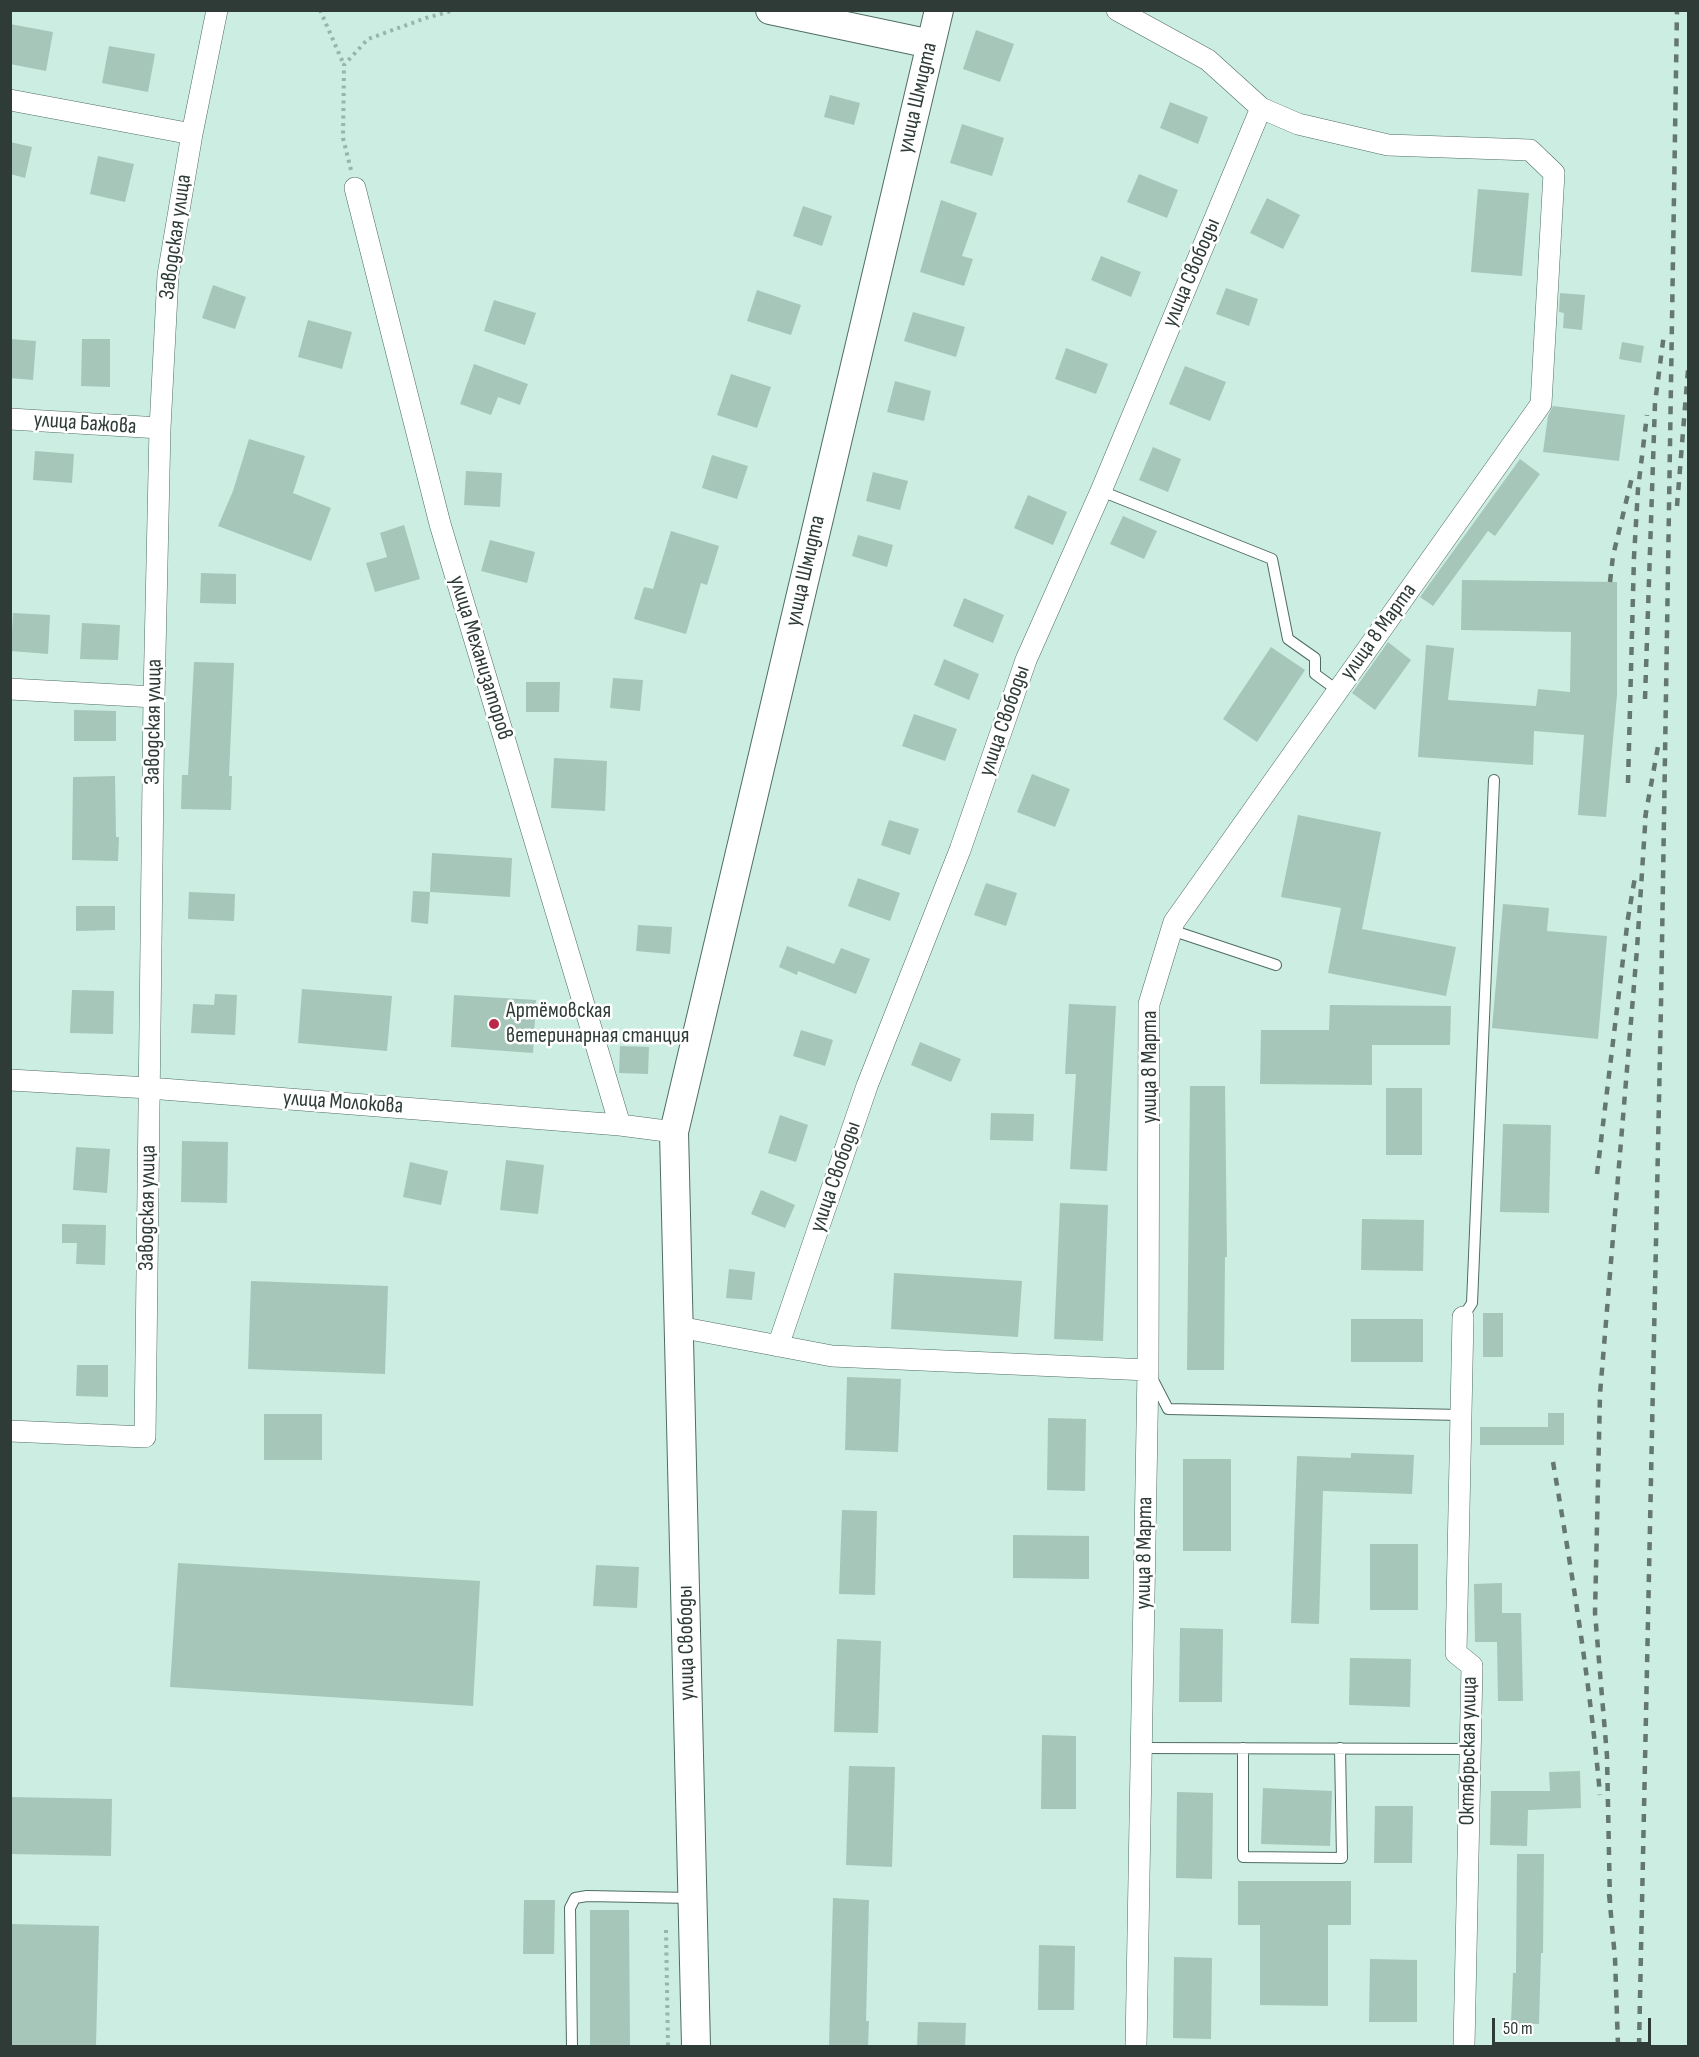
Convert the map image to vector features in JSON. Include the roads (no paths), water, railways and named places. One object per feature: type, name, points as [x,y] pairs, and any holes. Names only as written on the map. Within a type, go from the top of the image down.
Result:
[{"type":"street","name":"Заводская улица","points":[[10,1431],[145,1437],[154,697],[160,428],[168,275],[192,134],[217,10]]},
{"type":"street","points":[[770,10],[931,44]]},
{"type":"street","name":"улица Шмидта","points":[[674,1132],[939,10]]},
{"type":"street","points":[[1117,10],[1208,60],[1261,108]]},
{"type":"street","points":[[10,100],[192,134]]},
{"type":"street","name":"улица 8 Марта","points":[[1136,2046],[1148,1370],[1149,1004],[1174,922],[1227,844],[1541,404],[1554,173],[1530,150],[1388,145],[1298,124],[1261,108]]},
{"type":"street","name":"улица Свободы","points":[[778,1346],[867,1086],[960,850],[1026,660],[1101,491],[1261,108]]},
{"type":"street","name":"улица Механизаторов","points":[[355,188],[440,524],[620,1125]]},
{"type":"street","name":"улица Бажова","points":[[10,419],[160,428]]},
{"type":"street","points":[[10,689],[154,697]]},
{"type":"street","name":"улица Молокова","points":[[10,1080],[149,1088],[620,1125],[674,1132]]},
{"type":"street","name":"улица Свободы","points":[[674,1132],[679,1327],[679,1897],[696,2046]]},
{"type":"street","name":"Октябрьская улица","points":[[1463,1317],[1456,1653],[1472,1666],[1464,2046]]},
{"type":"street","points":[[679,1327],[832,1356],[1148,1370]]},
{"type":"lane","points":[[1101,491],[1272,559],[1288,639],[1315,658],[1315,674],[1337,690]]},
{"type":"lane","points":[[1463,1317],[1472,1303],[1494,780]]},
{"type":"lane","points":[[1171,930],[1276,965]]},
{"type":"lane","points":[[1148,1370],[1168,1409],[1461,1415]]},
{"type":"lane","points":[[1141,1748],[1470,1749]]},
{"type":"lane","points":[[1243,1748],[1243,1857],[1342,1858],[1340,1748]]},
{"type":"lane","points":[[572,2046],[570,1908],[575,1898],[679,1897]]},
{"type":"railway","points":[[1639,2046],[1661,1005],[1677,10]]},
{"type":"railway","points":[[1645,699],[1655,403],[1664,334]]},
{"type":"railway","points":[[1677,506],[1688,370]]},
{"type":"railway","points":[[1628,783],[1634,557],[1638,489],[1647,415]]},
{"type":"railway","points":[[1610,582],[1613,556],[1633,473]]},
{"type":"railway","points":[[1645,818],[1659,741]]},
{"type":"railway","points":[[1610,1903],[1607,1756],[1595,1613],[1600,1394],[1637,949],[1646,811]]},
{"type":"railway","points":[[1597,1174],[1635,877]]},
{"type":"railway","points":[[1553,1462],[1586,1670],[1600,1795]]},
{"type":"railway","points":[[1609,1894],[1615,1958],[1618,2046]]},
{"type":"place","name":"Артёмовская ветеринарная станция","points":[[494,1024]]}]
